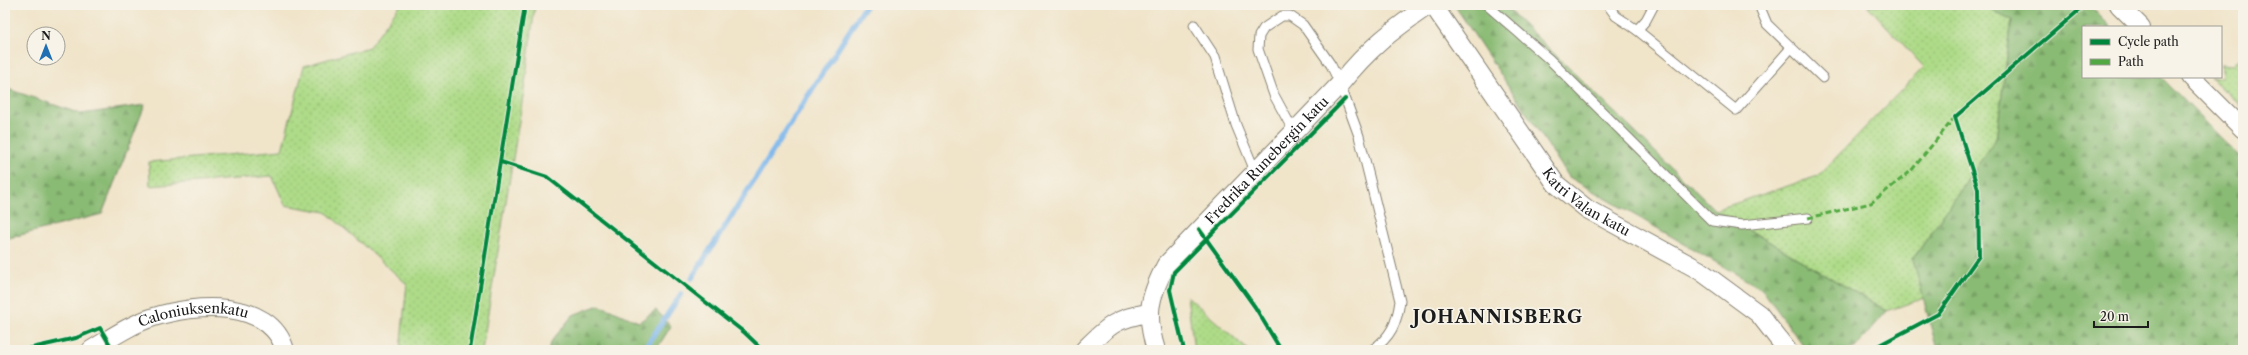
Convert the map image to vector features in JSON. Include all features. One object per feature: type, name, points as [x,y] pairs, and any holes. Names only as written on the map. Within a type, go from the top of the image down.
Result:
[{"type":"street","name":"Fredrika Runebergin katu","points":[[1149,313],[1154,288],[1166,265],[1340,84],[1362,57],[1382,39],[1430,5]]},
{"type":"street","name":"Katri Valan katu","points":[[1433,5],[1556,184],[1587,209],[1711,279],[1760,314],[1787,350]]},
{"type":"street","points":[[2120,5],[2140,26]]},
{"type":"street","points":[[2192,78],[2243,129]]},
{"type":"street","name":"Caloniuksenkatu","points":[[91,350],[140,322],[154,317],[194,308],[238,309],[254,316],[272,327],[283,342],[285,350]]},
{"type":"street","points":[[1084,350],[1107,327],[1128,317],[1149,313],[1156,350]]},
{"type":"lane","points":[[1487,5],[1550,60],[1712,221],[1742,224],[1808,218]]},
{"type":"lane","points":[[1608,5],[1616,16],[1637,30],[1736,110],[1792,48]]},
{"type":"lane","points":[[1637,30],[1646,20],[1654,5]]},
{"type":"lane","points":[[1759,5],[1767,24],[1823,78]]},
{"type":"lane","points":[[1294,132],[1274,95],[1258,49],[1259,36],[1264,28],[1282,16],[1290,16],[1303,25],[1331,65],[1340,84],[1358,136],[1400,301],[1397,319],[1392,331],[1382,343],[1372,350]]},
{"type":"lane","points":[[1194,25],[1215,57],[1236,125],[1255,171]]},
{"type":"green space","points":[[400,5],[535,5],[525,84],[482,350],[400,350],[407,284],[326,212],[285,205],[272,176],[150,186],[149,162],[282,150],[304,66],[369,47]]},
{"type":"green space","points":[[1504,5],[1715,210],[1887,311],[1855,348],[1849,350],[1806,350],[1762,289],[1569,177],[1455,6]]},
{"type":"green space","points":[[1867,5],[1983,5],[2012,19],[1996,139],[1913,259],[1924,298],[1887,311],[1715,210],[1818,176],[1924,67]]},
{"type":"green space","points":[[1983,5],[2089,5],[2110,26],[2082,26],[2082,78],[2162,78],[2243,160],[2243,350],[1937,350],[1913,259],[1996,139],[2012,20]]},
{"type":"green space","points":[[2243,55],[2243,108],[2211,78],[2222,78],[2222,64],[2232,65]]},
{"type":"green space","points":[[5,88],[81,114],[145,105],[102,214],[5,239]]},
{"type":"green space","points":[[1187,296],[1248,350],[1194,350]]},
{"type":"green space","points":[[599,305],[639,322],[656,310],[671,326],[656,350],[548,350],[553,339],[573,315]]},
{"type":"waterway","points":[[692,278],[866,5]]},
{"type":"waterway","points":[[644,350],[681,294]]},
{"type":"marked path","points":[[1808,218],[1871,203],[1911,171],[1955,117]]},
{"type":"cycle path","points":[[470,350],[525,5]]},
{"type":"cycle path","points":[[1870,350],[1938,314],[1979,256],[1978,189],[1955,117],[2085,5]]},
{"type":"cycle path","points":[[1184,350],[1170,290],[1174,272],[1345,99]]},
{"type":"cycle path","points":[[501,162],[547,177],[745,333],[763,350]]},
{"type":"cycle path","points":[[1199,229],[1255,307],[1281,350]]},
{"type":"cycle path","points":[[23,350],[76,338],[100,328],[113,350]]},
{"type":"district","name":"JOHANNISBERG","points":[[1498,317]]}]
